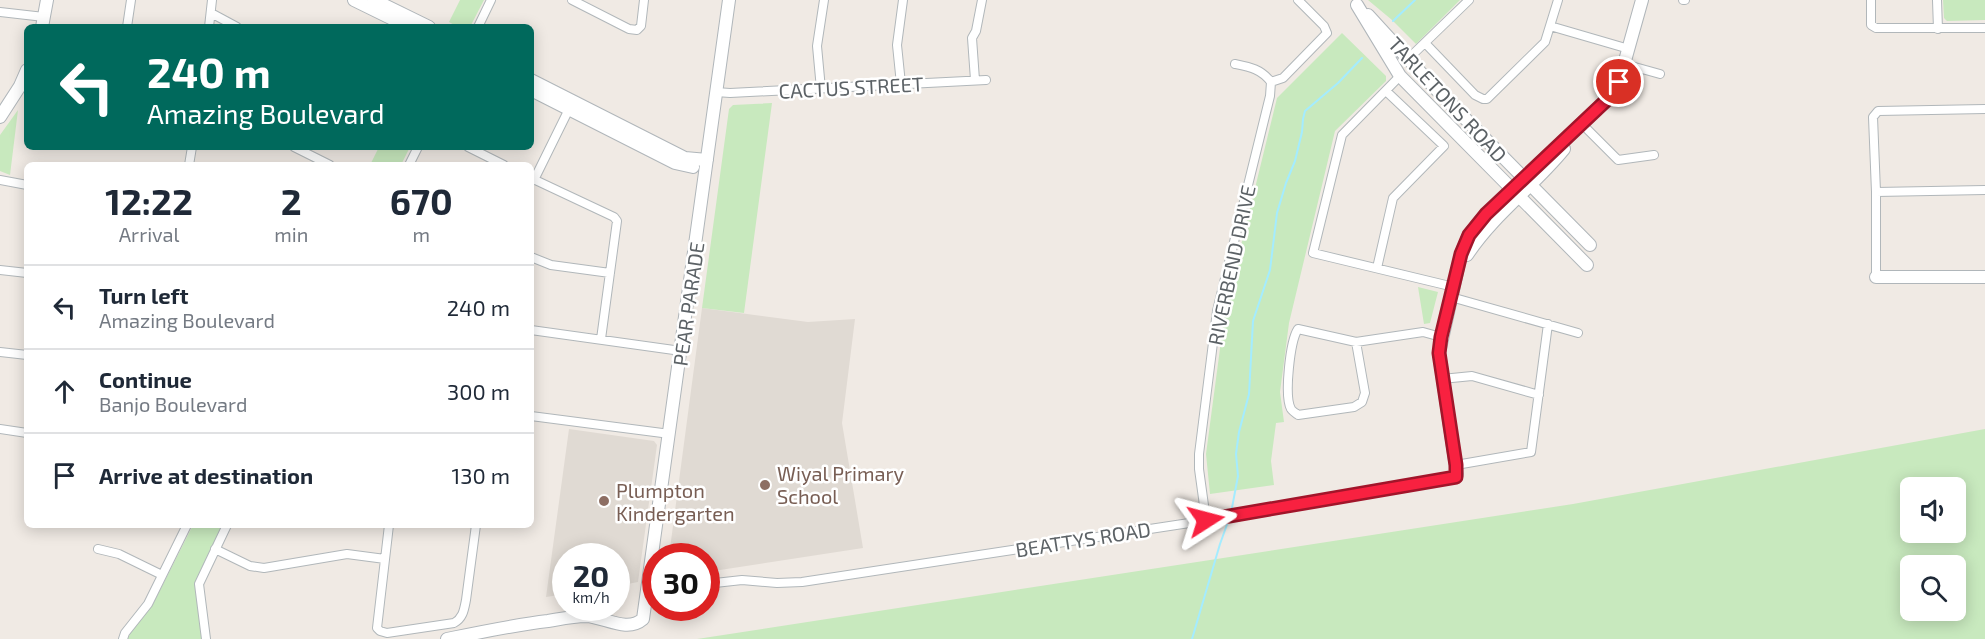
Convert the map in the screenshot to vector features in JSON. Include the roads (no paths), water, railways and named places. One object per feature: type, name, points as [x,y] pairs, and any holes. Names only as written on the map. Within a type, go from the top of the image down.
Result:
[{"type":"street","points":[[0,12],[43,22],[46,0]]},
{"type":"street","points":[[127,24],[130,0]]},
{"type":"street","points":[[209,24],[212,0]]},
{"type":"street","points":[[354,0],[403,24]]},
{"type":"street","points":[[375,0],[423,24]]},
{"type":"street","points":[[479,24],[491,0]]},
{"type":"street","points":[[572,0],[629,29],[637,30],[641,26],[644,0]]},
{"type":"street","name":"PEAR PARADE","points":[[657,543],[729,0]]},
{"type":"street","points":[[821,88],[817,46],[824,0]]},
{"type":"street","points":[[901,84],[897,45],[903,0]]},
{"type":"street","points":[[975,80],[972,38],[982,0]]},
{"type":"street","points":[[1235,64],[1264,73],[1271,82],[1283,78],[1327,33],[1324,26],[1298,0]]},
{"type":"street","points":[[1409,58],[1469,0]]},
{"type":"street","points":[[1425,43],[1475,95],[1487,99],[1545,42],[1557,0]]},
{"type":"street","points":[[1457,470],[1439,353],[1461,254],[1469,235],[1486,214],[1551,165],[1582,124],[1613,94],[1619,82],[1642,0]]},
{"type":"street","points":[[1871,0],[1871,25],[1876,28],[1985,28]]},
{"type":"street","points":[[1937,0],[1938,28]]},
{"type":"street","name":"TARLETONS ROAD","points":[[1356,2],[1409,58],[1587,265]]},
{"type":"street","name":"TARLETONS ROAD","points":[[1356,2],[1400,76],[1522,187],[1590,245]]},
{"type":"street","points":[[210,13],[231,24]]},
{"type":"street","points":[[1550,26],[1629,49]]},
{"type":"street","points":[[1624,64],[1660,75]]},
{"type":"street","points":[[1400,76],[1342,135],[1313,253],[1454,286],[1548,324],[1578,333]]},
{"type":"street","points":[[1,113],[24,80]]},
{"type":"street","name":"CACTUS STREET","points":[[716,92],[986,80]]},
{"type":"street","points":[[534,82],[570,106]]},
{"type":"street","name":"RIVERBEND DRIVE","points":[[1206,520],[1199,454],[1217,311],[1270,96],[1271,82]]},
{"type":"street","points":[[534,91],[685,158],[706,164]]},
{"type":"street","points":[[1377,268],[1393,198],[1444,146],[1386,91]]},
{"type":"street","points":[[534,175],[570,106]]},
{"type":"street","points":[[1985,109],[1878,111],[1874,117],[1876,277],[1985,277]]},
{"type":"street","points":[[1582,124],[1618,160],[1653,155]]},
{"type":"street","points":[[300,150],[324,162]]},
{"type":"street","points":[[474,150],[498,162]]},
{"type":"street","points":[[0,180],[24,184]]},
{"type":"street","points":[[534,180],[614,217],[617,221],[601,339]]},
{"type":"street","points":[[1876,192],[1985,190]]},
{"type":"street","points":[[534,258],[551,265],[610,273]]},
{"type":"street","points":[[0,270],[24,273]]},
{"type":"street","points":[[1442,379],[1472,376],[1539,395],[1548,324]]},
{"type":"street","points":[[1356,342],[1365,393],[1362,402],[1354,407],[1298,415],[1291,409],[1287,389],[1294,340],[1299,329],[1356,342],[1423,332],[1441,337]]},
{"type":"street","points":[[534,330],[681,351]]},
{"type":"street","points":[[0,352],[24,355]]},
{"type":"street","name":"BEATTYS ROAD","points":[[720,582],[742,580],[777,583],[802,582],[1206,520],[1453,478],[1457,470],[1531,452],[1539,395]]},
{"type":"street","points":[[534,416],[670,434]]},
{"type":"street","points":[[0,429],[24,433]]},
{"type":"street","points":[[123,639],[125,633],[148,604],[186,528]]},
{"type":"street","points":[[206,639],[199,584],[226,528]]},
{"type":"street","points":[[389,528],[377,618],[377,628],[387,633],[453,623],[459,620],[464,612],[476,528]]},
{"type":"street","points":[[98,549],[119,554],[162,575]]},
{"type":"street","points":[[215,549],[250,566],[264,568],[347,554],[385,559]]},
{"type":"street","name":"PEAR PARADE","points":[[447,639],[522,624],[583,616],[629,626],[637,625],[642,620]]},
{"type":"waterway","points":[[1393,21],[1415,0]]},
{"type":"waterway","points":[[1231,513],[1238,476],[1236,454],[1239,432],[1249,394],[1253,321],[1270,270],[1277,213],[1295,161],[1305,111],[1338,83],[1362,58]]},
{"type":"waterway","points":[[1192,639],[1229,519]]},
{"type":"place","name":"Wiyal Primary School","points":[[765,485]]},
{"type":"place","name":"Plumpton Kindergarten","points":[[604,501]]}]
